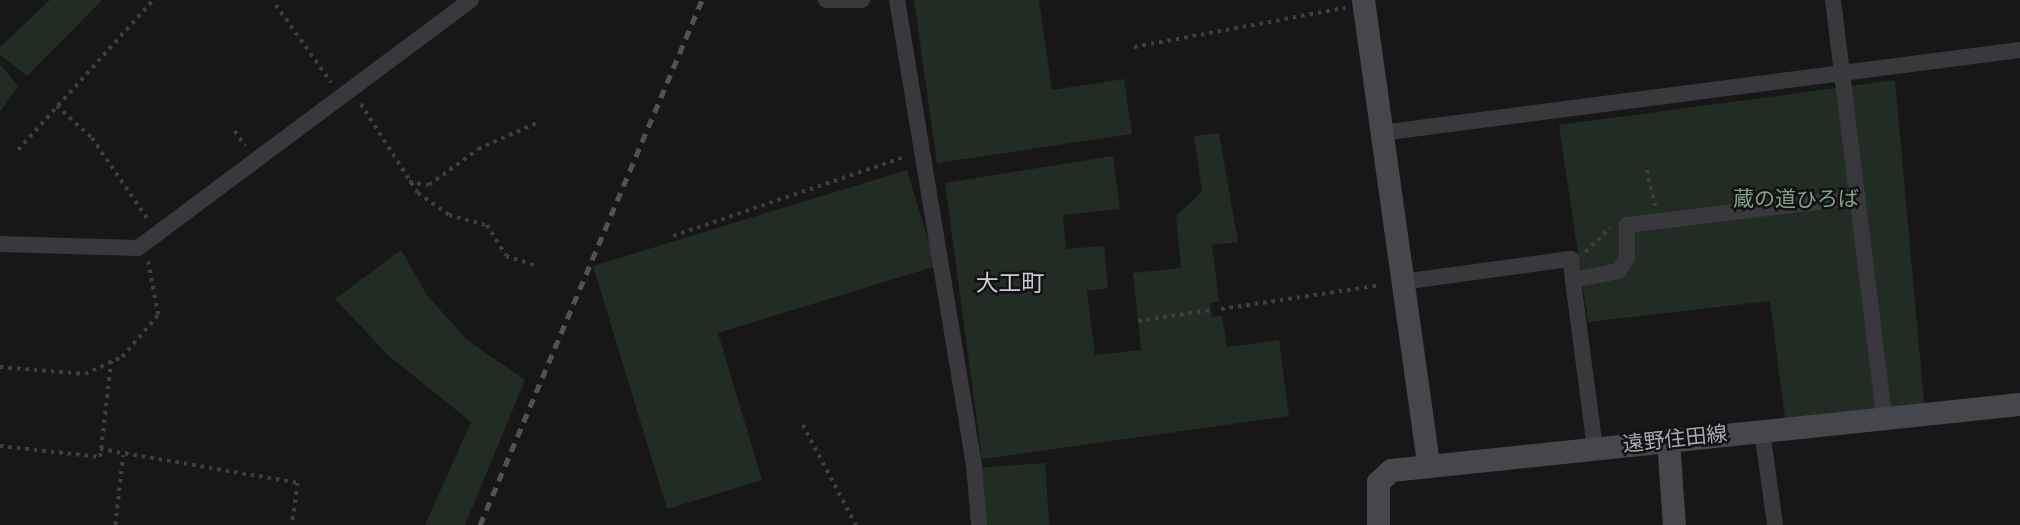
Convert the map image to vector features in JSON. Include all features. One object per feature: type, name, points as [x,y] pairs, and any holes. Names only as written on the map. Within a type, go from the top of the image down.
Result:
[{"type":"main road","points":[[1364,2],[1428,465]]},
{"type":"main road","name":"遠野住田線","points":[[1378,525],[1378,482],[1391,470],[2020,404]]},
{"type":"main road","points":[[1668,440],[1674,525]]},
{"type":"street","points":[[0,244],[106,251],[138,248],[471,0]]},
{"type":"street","points":[[826,0],[862,0]]},
{"type":"street","points":[[897,0],[924,150],[979,525]]},
{"type":"street","points":[[1833,0],[1884,417]]},
{"type":"street","points":[[1381,133],[2020,50]]},
{"type":"street","points":[[1573,280],[1619,271],[1627,258],[1627,225],[1858,197]]},
{"type":"street","points":[[1402,282],[1571,259],[1595,448]]},
{"type":"street","points":[[1762,430],[1775,525]]},
{"type":"path","points":[[18,150],[153,0]]},
{"type":"path","points":[[1133,47],[1364,2]]},
{"type":"path","points":[[276,5],[348,94],[409,182],[449,215],[487,225],[506,256],[534,265]]},
{"type":"path","points":[[57,106],[92,138],[158,234]]},
{"type":"path","points":[[409,182],[429,185],[478,149],[537,123]]},
{"type":"path","points":[[673,236],[924,150]]},
{"type":"path","points":[[1647,170],[1658,222]]},
{"type":"path","points":[[1571,259],[1611,227],[1627,225]]},
{"type":"path","points":[[0,367],[85,374],[111,362],[158,315],[146,250]]},
{"type":"path","points":[[1221,309],[1402,282]]},
{"type":"path","points":[[1138,321],[1211,310]]},
{"type":"path","points":[[0,446],[100,457],[111,362]]},
{"type":"path","points":[[803,425],[856,525]]},
{"type":"path","points":[[100,449],[298,484],[292,525]]},
{"type":"path","points":[[115,525],[123,455]]},
{"type":"green space","points":[[50,0],[102,0],[27,76],[0,55],[0,47]]},
{"type":"green space","points":[[914,0],[1039,0],[1052,90],[1124,79],[1132,134],[937,163]]},
{"type":"green space","points":[[0,64],[18,86],[0,112]]},
{"type":"green space","name":"蔵の道ひろば","points":[[1895,80],[1925,413],[1786,426],[1770,301],[1588,322],[1559,125]]},
{"type":"green space","points":[[1219,133],[1238,242],[1212,245],[1219,301],[1210,303],[1212,317],[1222,316],[1227,347],[1279,340],[1289,416],[982,459],[945,183],[1113,156],[1120,209],[1063,215],[1066,249],[1104,246],[1108,288],[1087,291],[1095,355],[1141,350],[1133,273],[1181,268],[1176,216],[1202,192],[1194,136]]},
{"type":"green space","points":[[907,170],[936,266],[718,333],[762,480],[667,509],[593,266]]},
{"type":"green space","points":[[401,250],[427,295],[467,340],[525,380],[465,525],[425,525],[471,422],[389,356],[335,299]]},
{"type":"green space","points":[[1045,463],[1049,525],[986,525],[982,467]]},
{"type":"railway","points":[[480,525],[702,0]]},
{"type":"district","name":"大工町","points":[[1010,283]]}]
